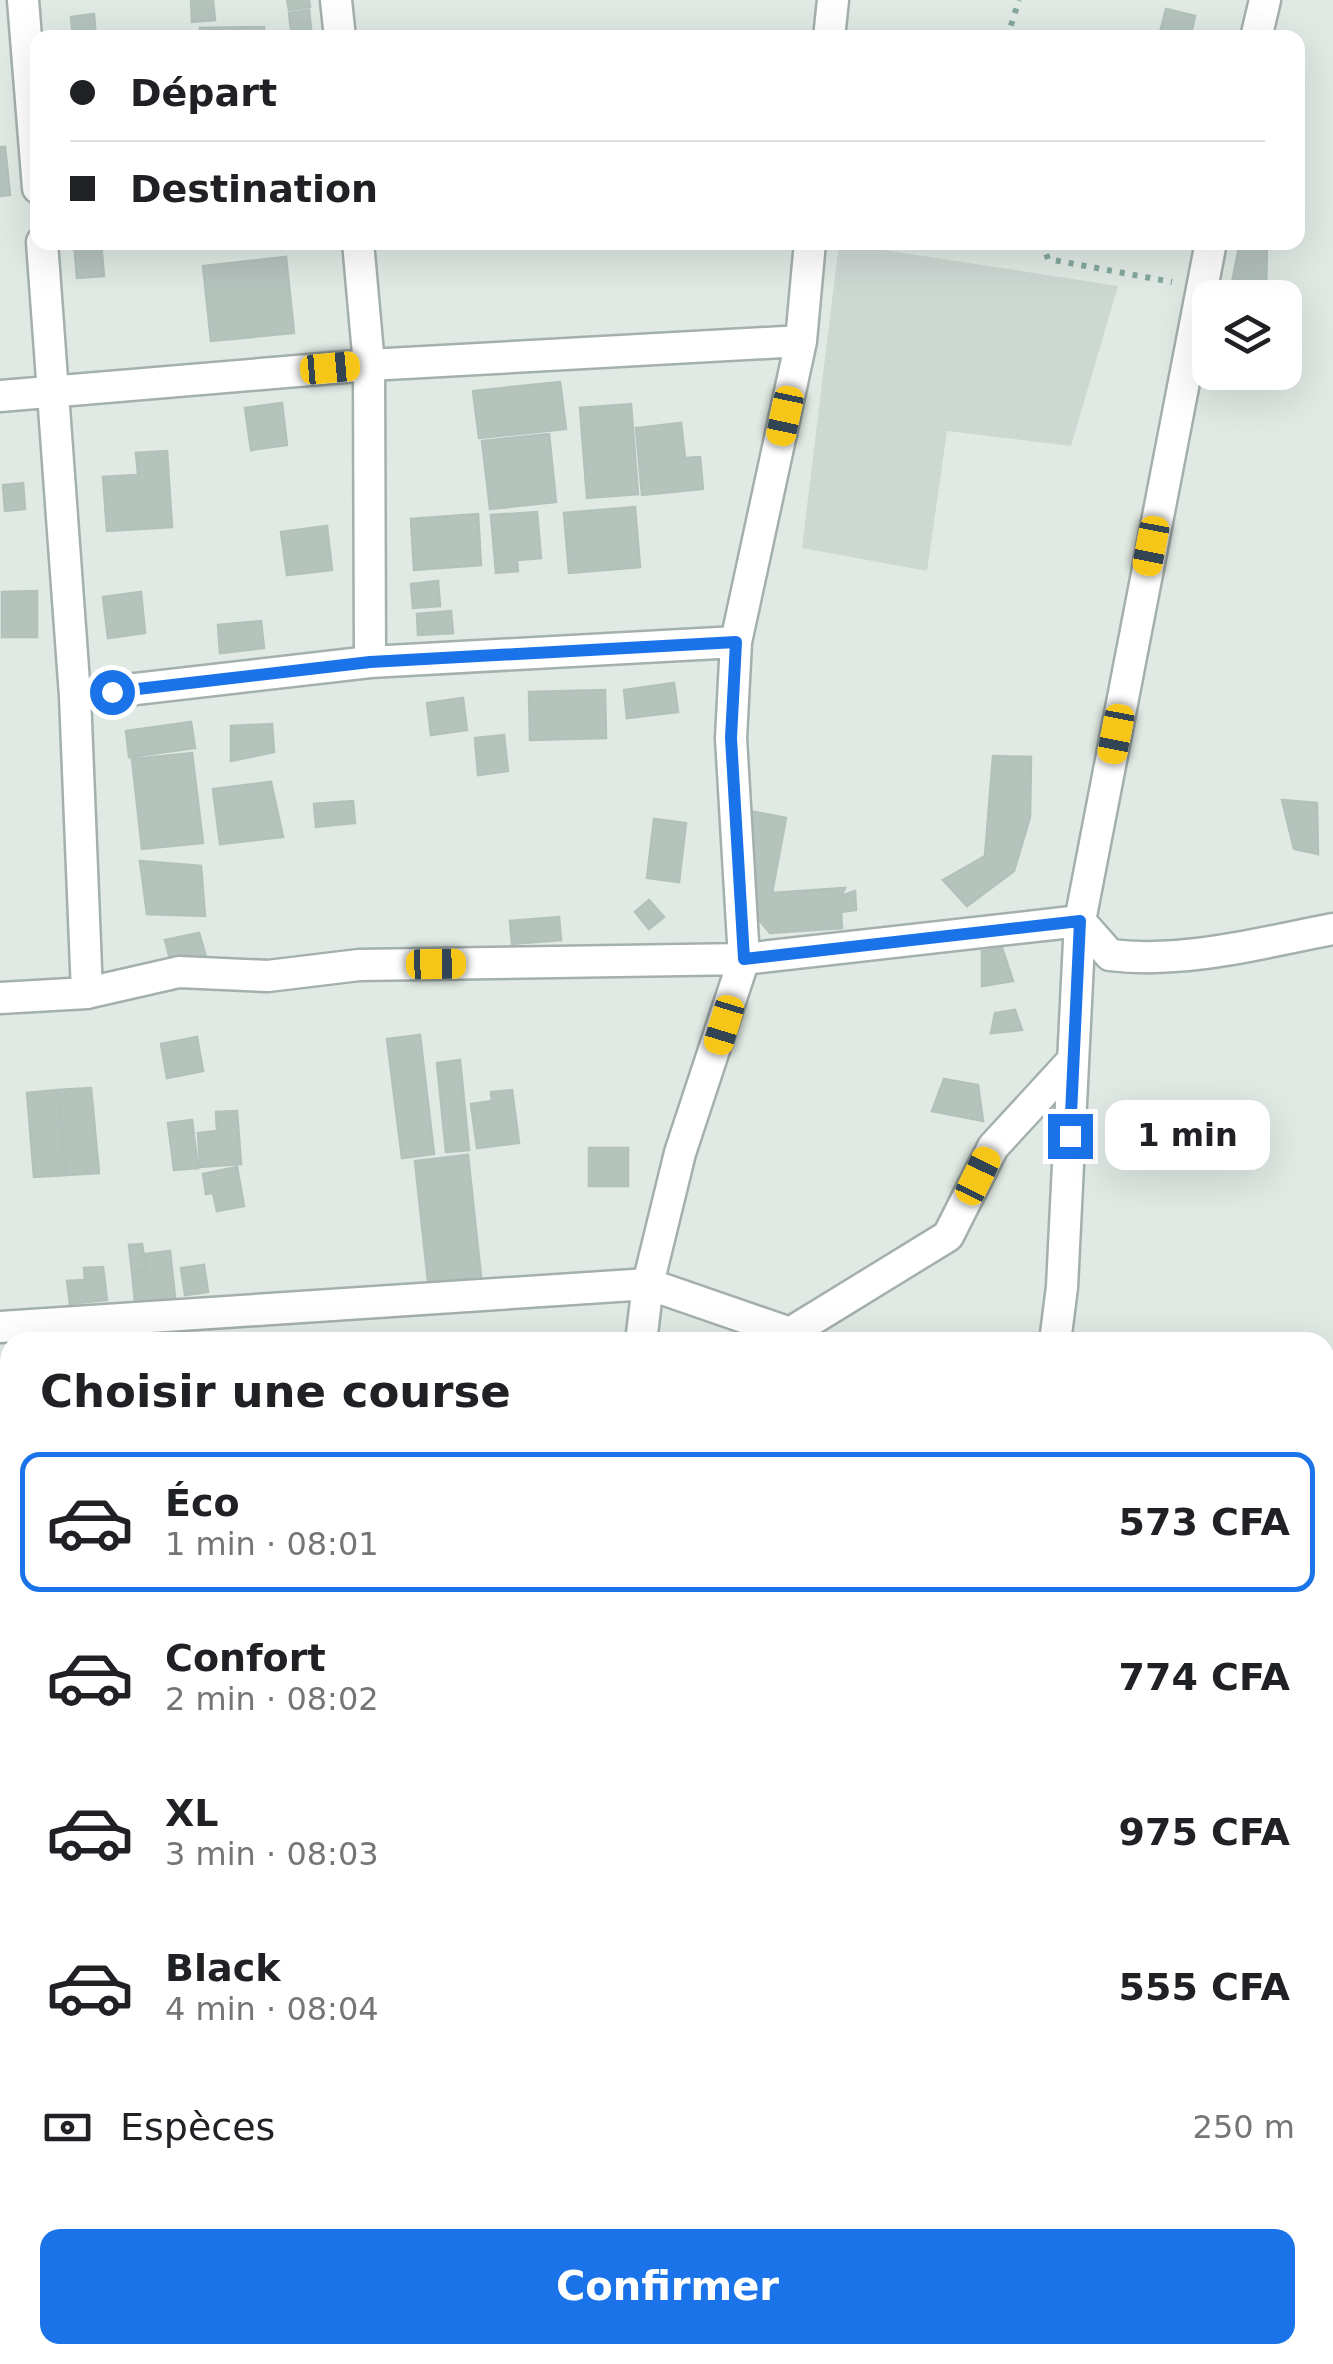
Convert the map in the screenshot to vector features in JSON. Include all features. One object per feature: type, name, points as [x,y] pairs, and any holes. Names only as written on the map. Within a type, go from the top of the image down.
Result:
[{"type":"street","points":[[23,0],[30,88]]},
{"type":"street","points":[[336,0],[339,30]]},
{"type":"street","points":[[831,30],[833,0]]},
{"type":"street","points":[[1258,30],[1264,0]]},
{"type":"street","points":[[43,250],[76,696],[87,992]]},
{"type":"street","points":[[359,250],[370,365],[370,662]]},
{"type":"street","points":[[642,1332],[648,1284],[680,1153],[744,959],[731,738],[736,642],[802,341],[809,250]]},
{"type":"street","points":[[1203,280],[1209,250]]},
{"type":"street","points":[[1056,1332],[1062,1287],[1080,921],[1192,335]]},
{"type":"street","points":[[0,396],[370,365],[802,341]]},
{"type":"street","points":[[76,696],[370,662],[736,642]]},
{"type":"street","points":[[1080,921],[1110,955],[1140,959],[1195,955],[1333,930]]},
{"type":"street","points":[[0,998],[87,992],[179,972],[268,976],[359,966],[744,959],[1080,921]]},
{"type":"street","points":[[803,1332],[948,1236],[993,1146],[1073,1060]]},
{"type":"street","points":[[0,1326],[648,1284],[774,1332]]},
{"type":"path","points":[[1009,30],[1019,0]]},
{"type":"path","points":[[1045,250],[1048,259],[1192,286]]},
{"type":"shaded area","points":[[838,250],[884,250],[1118,286],[1071,446],[947,431],[927,571],[802,548]]},
{"type":"building","points":[[191,0],[213,0],[215,20],[192,22]]},
{"type":"building","points":[[287,0],[309,0],[310,7],[289,10]]},
{"type":"building","points":[[1166,9],[1195,16],[1192,30],[1161,30]]},
{"type":"building","points":[[309,10],[311,30],[291,30],[289,13]]},
{"type":"building","points":[[94,14],[95,30],[72,30],[71,17]]},
{"type":"building","points":[[264,27],[264,30],[200,30]]},
{"type":"building","points":[[0,147],[5,147],[10,195],[0,196]]},
{"type":"building","points":[[75,250],[102,250],[104,276],[77,278]]},
{"type":"building","points":[[1238,250],[1267,250],[1266,280],[1233,280]]},
{"type":"building","points":[[286,257],[294,333],[211,341],[203,266]]},
{"type":"building","points":[[560,382],[566,429],[479,438],[473,391]]},
{"type":"building","points":[[282,403],[287,445],[251,450],[245,408]]},
{"type":"building","points":[[631,404],[638,494],[587,498],[580,408]]},
{"type":"building","points":[[681,423],[685,458],[700,457],[703,489],[642,495],[636,428]]},
{"type":"building","points":[[549,434],[556,502],[490,509],[482,441]]},
{"type":"building","points":[[167,451],[172,527],[107,531],[103,477],[138,475],[136,453]]},
{"type":"building","points":[[23,483],[25,509],[5,511],[3,485]]},
{"type":"building","points":[[635,507],[640,567],[569,573],[564,513]]},
{"type":"building","points":[[537,512],[541,558],[517,560],[518,571],[496,573],[491,515]]},
{"type":"building","points":[[478,514],[481,565],[414,570],[411,519]]},
{"type":"building","points":[[327,526],[332,570],[287,575],[281,532]]},
{"type":"building","points":[[438,581],[440,606],[413,608],[411,584]]},
{"type":"building","points":[[37,591],[37,637],[2,637],[2,592]]},
{"type":"building","points":[[141,592],[145,633],[108,638],[103,597]]},
{"type":"building","points":[[451,611],[453,633],[418,635],[417,614]]},
{"type":"building","points":[[261,621],[264,648],[220,653],[218,625]]},
{"type":"building","points":[[674,683],[678,712],[627,718],[624,690]]},
{"type":"building","points":[[605,690],[606,738],[530,740],[529,692]]},
{"type":"building","points":[[463,698],[467,730],[431,735],[427,703]]},
{"type":"building","points":[[191,722],[195,748],[129,757],[126,731]]},
{"type":"building","points":[[272,724],[274,752],[231,761],[231,726]]},
{"type":"building","points":[[504,735],[508,771],[478,775],[475,738]]},
{"type":"building","points":[[192,753],[203,843],[142,849],[132,759]]},
{"type":"building","points":[[993,756],[1031,757],[1030,817],[1014,871],[967,906],[943,880],[985,856]]},
{"type":"building","points":[[271,782],[283,837],[220,844],[213,789]]},
{"type":"building","points":[[1282,800],[1317,803],[1318,854],[1294,849]]},
{"type":"building","points":[[353,801],[355,823],[316,827],[314,804]]},
{"type":"building","points":[[750,811],[786,818],[772,893],[845,888],[841,896],[855,891],[856,910],[841,912],[842,928],[770,933],[745,903],[743,850]]},
{"type":"building","points":[[654,819],[686,823],[679,882],[647,878]]},
{"type":"building","points":[[140,861],[201,866],[205,916],[147,914]]},
{"type":"building","points":[[649,900],[664,917],[649,929],[635,912]]},
{"type":"building","points":[[559,917],[561,940],[512,944],[510,921]]},
{"type":"building","points":[[199,933],[208,963],[170,959],[165,940]]},
{"type":"building","points":[[1002,948],[1013,981],[982,986],[982,951]]},
{"type":"building","points":[[1015,1010],[1022,1030],[991,1033],[995,1013]]},
{"type":"building","points":[[420,1035],[434,1154],[402,1158],[387,1039]]},
{"type":"building","points":[[197,1037],[203,1071],[167,1078],[161,1044]]},
{"type":"building","points":[[460,1060],[469,1150],[446,1152],[437,1063]]},
{"type":"building","points":[[944,1079],[978,1085],[983,1121],[932,1111]]},
{"type":"building","points":[[91,1088],[99,1173],[66,1175],[58,1090]]},
{"type":"building","points":[[58,1090],[66,1175],[34,1177],[27,1093]]},
{"type":"building","points":[[512,1090],[519,1143],[477,1148],[471,1104],[492,1101],[491,1092]]},
{"type":"building","points":[[237,1111],[241,1164],[200,1167],[198,1133],[217,1131],[216,1112]]},
{"type":"building","points":[[192,1120],[198,1168],[174,1170],[168,1123]]},
{"type":"building","points":[[589,1148],[628,1148],[628,1186],[589,1186]]},
{"type":"building","points":[[468,1155],[482,1286],[429,1291],[415,1161]]},
{"type":"building","points":[[237,1167],[244,1206],[217,1211],[213,1193],[206,1194],[203,1174]]},
{"type":"building","points":[[142,1244],[146,1270],[132,1272],[129,1245]]},
{"type":"building","points":[[170,1251],[175,1297],[135,1302],[132,1272],[146,1270],[145,1254]]},
{"type":"building","points":[[204,1265],[208,1292],[185,1295],[181,1268]]},
{"type":"building","points":[[103,1267],[107,1300],[70,1304],[67,1281],[85,1280],[84,1268]]},
{"type":"route","points":[[112,692],[370,662],[736,642],[731,738],[744,959],[1080,921],[1070,1136]]}]
